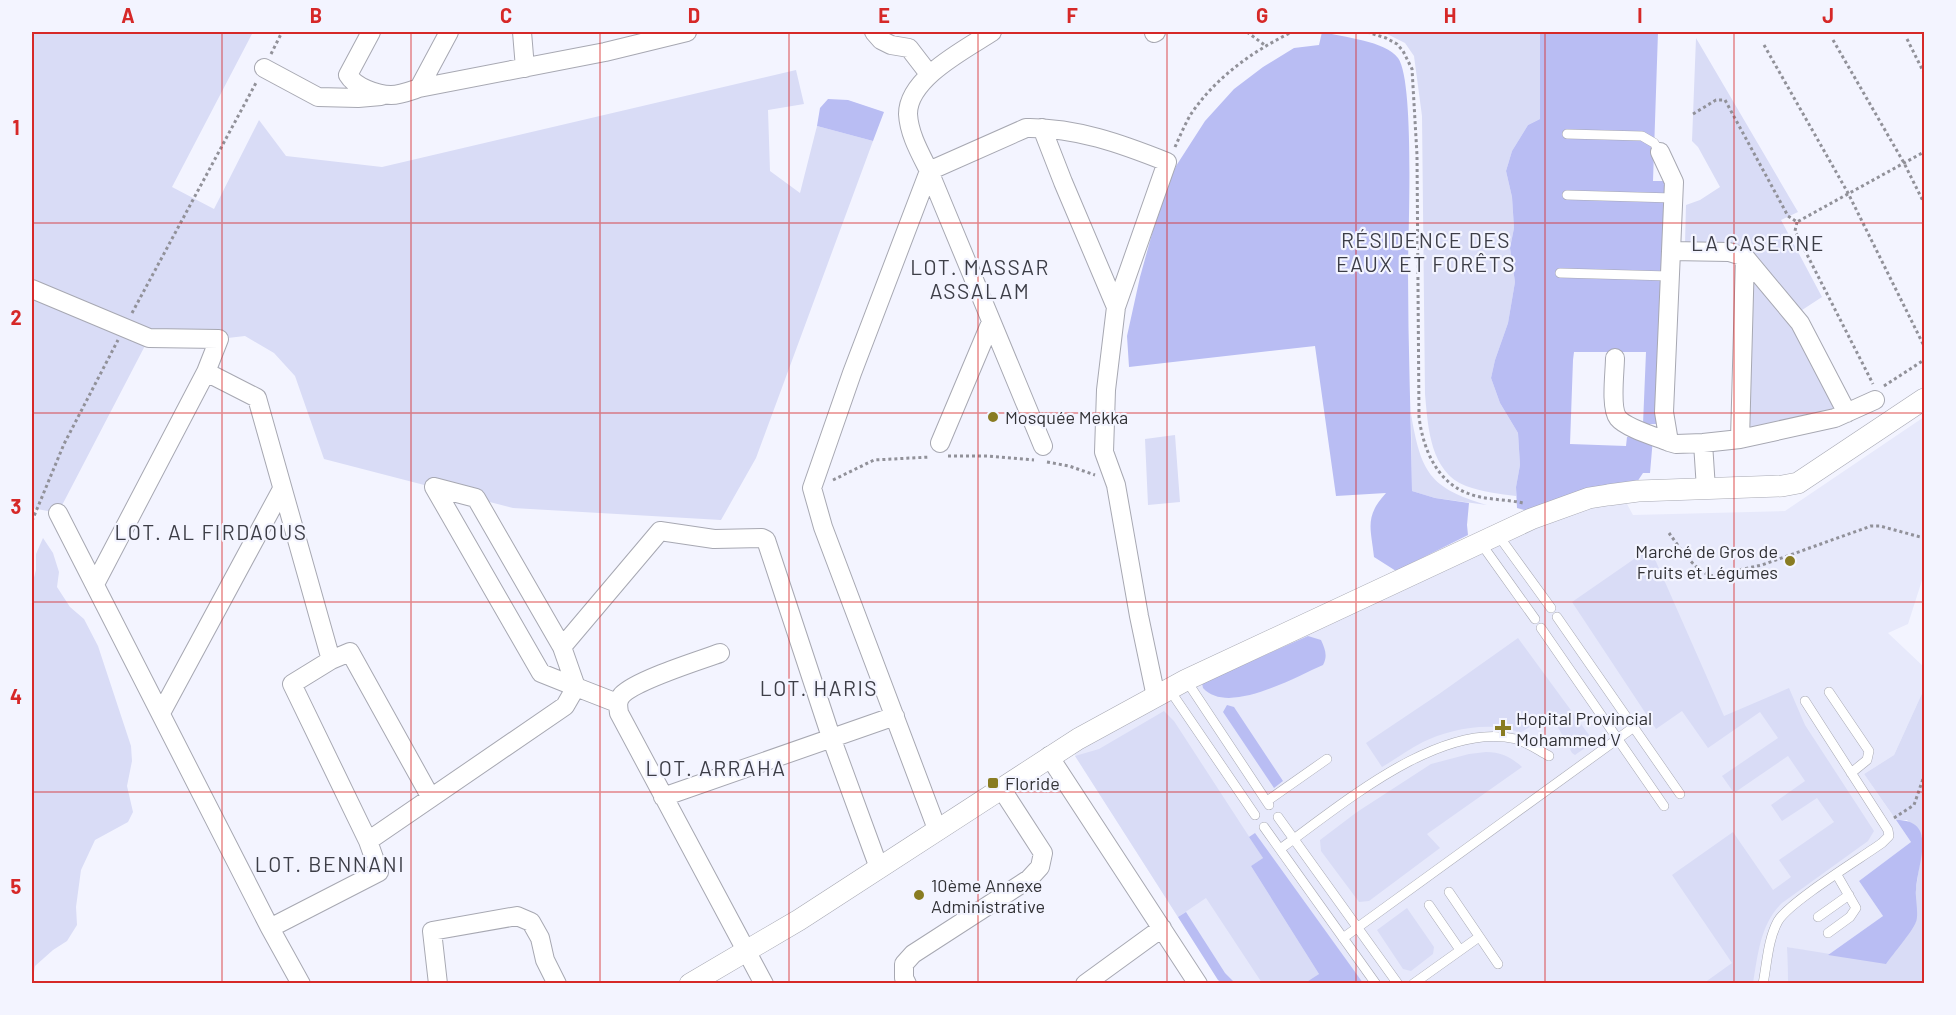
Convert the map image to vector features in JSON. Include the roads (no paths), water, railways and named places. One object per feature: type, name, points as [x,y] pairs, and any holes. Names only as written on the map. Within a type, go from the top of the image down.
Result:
[{"type":"street","points":[[370,32],[348,75],[361,86],[386,95]]},
{"type":"street","points":[[420,88],[449,32]]},
{"type":"street","points":[[522,32],[525,68]]},
{"type":"street","points":[[264,68],[318,97],[349,98],[394,95],[605,52],[687,32]]},
{"type":"street","points":[[873,32],[881,40],[891,45],[909,48],[929,74]]},
{"type":"street","points":[[992,32],[929,74],[909,103],[908,115],[917,148],[929,171],[1043,446]]},
{"type":"street","points":[[937,829],[824,527],[812,488],[852,373],[929,171],[1026,128],[1042,128],[1114,141],[1167,162],[1116,307],[1106,390],[1104,452],[1116,484],[1139,616],[1170,689]]},
{"type":"street","points":[[1042,128],[1116,307]]},
{"type":"street","points":[[1660,152],[1674,182],[1664,412],[1669,442]]},
{"type":"street","points":[[1671,250],[1729,252],[1745,257],[1800,323],[1847,413]]},
{"type":"street","points":[[1740,439],[1745,257]]},
{"type":"street","points":[[32,289],[149,338],[219,339],[206,372],[95,584]]},
{"type":"street","points":[[940,452],[991,322]]},
{"type":"street","points":[[1615,358],[1614,408],[1617,418],[1676,444],[1740,439],[1835,418],[1875,400]]},
{"type":"street","points":[[206,372],[257,398],[331,660]]},
{"type":"street","points":[[700,981],[879,868],[1049,756],[1170,689],[1489,538],[1531,519],[1589,498],[1638,491],[1782,486],[1798,483],[1924,399]]},
{"type":"street","points":[[1703,443],[1706,489]]},
{"type":"street","points":[[368,841],[565,706],[576,687],[562,647],[476,498],[434,487],[541,673],[576,687],[617,703]]},
{"type":"street","points":[[161,713],[282,489]]},
{"type":"street","points":[[58,513],[299,983]]},
{"type":"street","points":[[562,647],[660,531],[714,539],[762,538],[768,543],[831,737],[879,868]]},
{"type":"street","points":[[270,928],[379,872],[368,841],[292,684],[331,660],[350,652],[431,798]]},
{"type":"street","points":[[720,653],[633,686],[621,696],[617,703],[619,712],[663,797],[764,984]]},
{"type":"street","points":[[663,797],[895,716]]},
{"type":"street","points":[[1049,756],[1198,984]]},
{"type":"street","points":[[908,984],[904,978],[904,964],[913,954],[1029,879],[1040,867],[1042,853],[1001,788]]},
{"type":"street","points":[[438,984],[432,931],[516,916],[531,922],[540,938],[545,960],[557,984]]},
{"type":"street","points":[[1085,984],[1162,928]]},
{"type":"lane","points":[[1566,134],[1642,136],[1654,143],[1660,152]]},
{"type":"lane","points":[[1567,195],[1673,198]]},
{"type":"lane","points":[[1560,273],[1669,276]]},
{"type":"lane","points":[[1489,538],[1551,608]]},
{"type":"lane","points":[[1489,538],[1538,623],[1664,806]]},
{"type":"lane","points":[[1557,617],[1680,794]]},
{"type":"lane","points":[[1170,689],[1268,803],[1327,759]]},
{"type":"lane","points":[[1170,689],[1255,815]]},
{"type":"lane","points":[[1829,692],[1869,752],[1867,760],[1851,772]]},
{"type":"lane","points":[[1763,984],[1771,939],[1782,915],[1886,840],[1889,833],[1804,701]]},
{"type":"lane","points":[[1343,938],[1634,727]]},
{"type":"lane","points":[[1280,849],[1395,770],[1446,745],[1486,737],[1505,738],[1529,744],[1549,756]]},
{"type":"lane","points":[[1278,817],[1398,984]]},
{"type":"lane","points":[[1263,827],[1376,984]]},
{"type":"lane","points":[[1828,933],[1855,912],[1856,908],[1837,875]]},
{"type":"lane","points":[[1449,892],[1498,964]]},
{"type":"lane","points":[[1818,917],[1849,895]]},
{"type":"lane","points":[[1429,904],[1460,950]]},
{"type":"lane","points":[[1413,984],[1479,937]]},
{"type":"place","name":"Mosquée Mekka","points":[[993,417]]},
{"type":"place","name":"Marché de Gros de Fruits et Légumes","points":[[1790,561]]},
{"type":"place","name":"Hopital Provincial Mohammed V","points":[[1503,728]]},
{"type":"place","name":"Floride","points":[[993,783]]},
{"type":"place","name":"10ème Annexe Administrative","points":[[919,895]]},
{"type":"district","name":"LA CASERNE","points":[[1758,242]]},
{"type":"district","name":"RÉSIDENCE DES EAUX ET FORÊTS","points":[[1426,251]]},
{"type":"district","name":"LOT. MASSAR ASSALAM","points":[[980,278]]},
{"type":"district","name":"LOT. AL FIRDAOUS","points":[[211,531]]},
{"type":"district","name":"LOT. HARIS","points":[[819,687]]},
{"type":"district","name":"LOT. ARRAHA","points":[[716,767]]},
{"type":"district","name":"LOT. BENNANI","points":[[330,863]]}]
